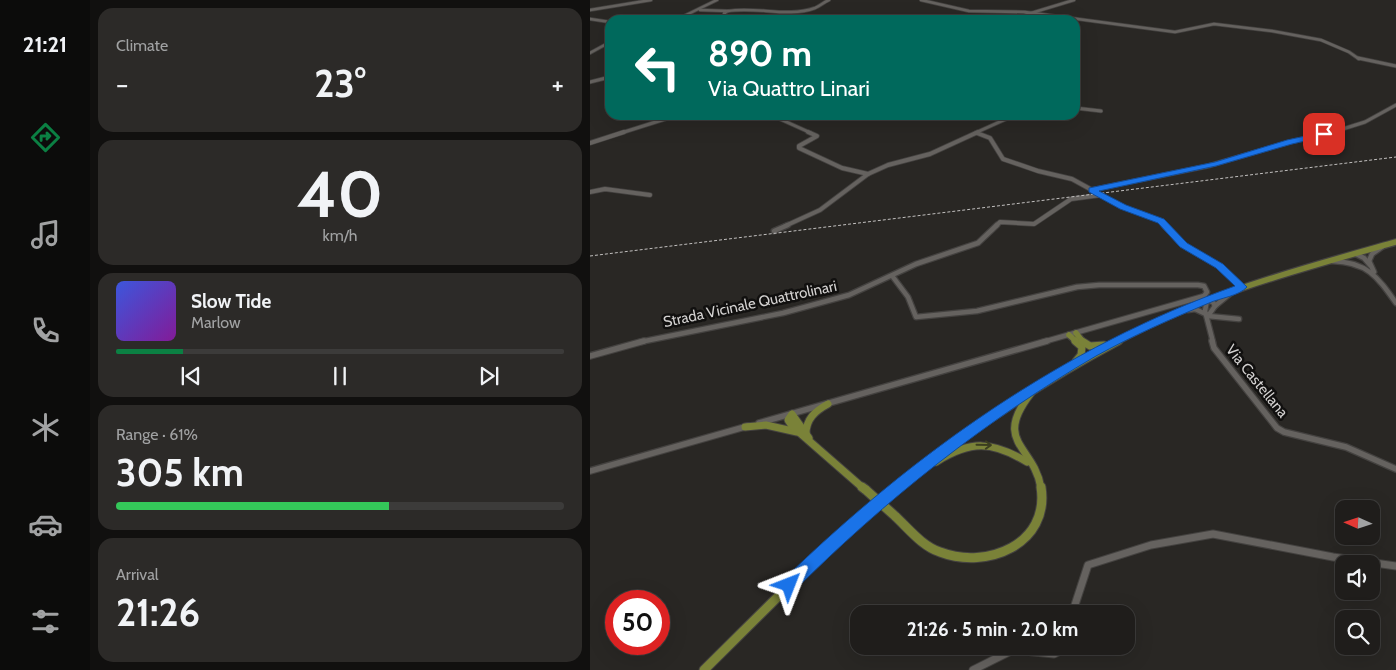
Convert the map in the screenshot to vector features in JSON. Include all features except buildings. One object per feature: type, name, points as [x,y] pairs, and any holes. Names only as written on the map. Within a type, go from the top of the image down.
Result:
[{"type":"main road","points":[[704,670],[817,558],[923,467],[968,432],[1039,384],[1107,345],[1207,300],[1242,287],[1396,242]]},
{"type":"main road","points":[[1072,334],[1088,346],[1107,345]]},
{"type":"main road","points":[[1072,334],[1082,350],[1081,355],[1073,364]]},
{"type":"main road","points":[[792,414],[789,422],[937,551],[952,557],[974,559],[1006,551],[1016,546],[1030,532],[1041,512],[1043,498],[1037,474],[1028,462],[1016,437],[1015,417],[1022,402],[1039,384]]},
{"type":"main road","points":[[806,435],[810,417],[815,411],[828,404]]},
{"type":"main road","points":[[744,427],[766,425],[786,428],[806,435]]},
{"type":"main road","points":[[923,467],[954,450],[977,445],[996,446],[1011,451],[1028,462]]},
{"type":"street","points":[[590,10],[652,0]]},
{"type":"street","points":[[682,15],[717,0]]},
{"type":"street","points":[[696,10],[728,11],[739,8],[805,10],[817,7],[829,0]]},
{"type":"street","points":[[922,0],[964,10],[1044,15]]},
{"type":"street","points":[[1023,15],[1074,0]]},
{"type":"street","points":[[726,15],[724,13],[728,11]]},
{"type":"street","points":[[590,19],[605,21]]},
{"type":"street","points":[[1080,20],[1175,32],[1211,24],[1290,33],[1344,49],[1357,55],[1360,60],[1396,66]]},
{"type":"street","points":[[590,53],[605,45]]},
{"type":"street","points":[[590,82],[605,78]]},
{"type":"street","points":[[1092,190],[1208,166],[1290,142],[1328,134],[1365,122],[1396,105]]},
{"type":"street","points":[[1080,109],[1101,111]]},
{"type":"street","points":[[590,143],[662,120]]},
{"type":"street","points":[[782,120],[817,136],[799,146],[799,148],[838,166],[868,174]]},
{"type":"street","points":[[774,231],[824,207],[868,174],[888,165],[930,154],[1004,120]]},
{"type":"street","points":[[977,133],[990,138],[1003,159],[1038,171],[1072,179],[1123,207],[1161,221],[1183,245],[1219,266],[1242,287]]},
{"type":"street","points":[[590,192],[605,189],[650,195]]},
{"type":"street","name":"Strada Vicinale Quattrolinari","points":[[590,356],[658,337],[783,313],[849,295],[893,277],[916,264],[978,243],[1000,222],[1007,220],[1034,224],[1071,200],[1101,195]]},
{"type":"street","points":[[1371,269],[1369,261],[1372,254],[1383,246]]},
{"type":"street","points":[[1356,254],[1359,261],[1382,280],[1396,303]]},
{"type":"street","points":[[1328,262],[1349,262],[1371,269]]},
{"type":"street","points":[[590,471],[1204,296],[1207,292],[1204,286],[1198,285],[1099,285],[1077,287],[977,311],[916,317],[908,298],[893,277]]},
{"type":"street","points":[[1208,316],[1215,306],[1235,290]]},
{"type":"street","points":[[1207,300],[1213,302],[1215,306]]},
{"type":"street","name":"Via Castellana","points":[[1207,300],[1205,307],[1212,345],[1277,428],[1284,432],[1346,447],[1396,469]]},
{"type":"street","points":[[1184,310],[1195,309],[1208,316],[1239,320]]},
{"type":"street","points":[[1075,605],[1088,565],[1151,545],[1196,536],[1219,534],[1334,557],[1396,566]]},
{"type":"street","points":[[973,670],[1003,655]]},
{"type":"railway","points":[[590,256],[1396,157]]},
{"type":"route","points":[[789,585],[817,558],[923,467],[1004,407],[1057,373],[1107,345],[1207,300],[1242,287],[1224,269],[1183,245],[1161,221],[1123,207],[1092,190],[1216,164],[1324,134]]}]
